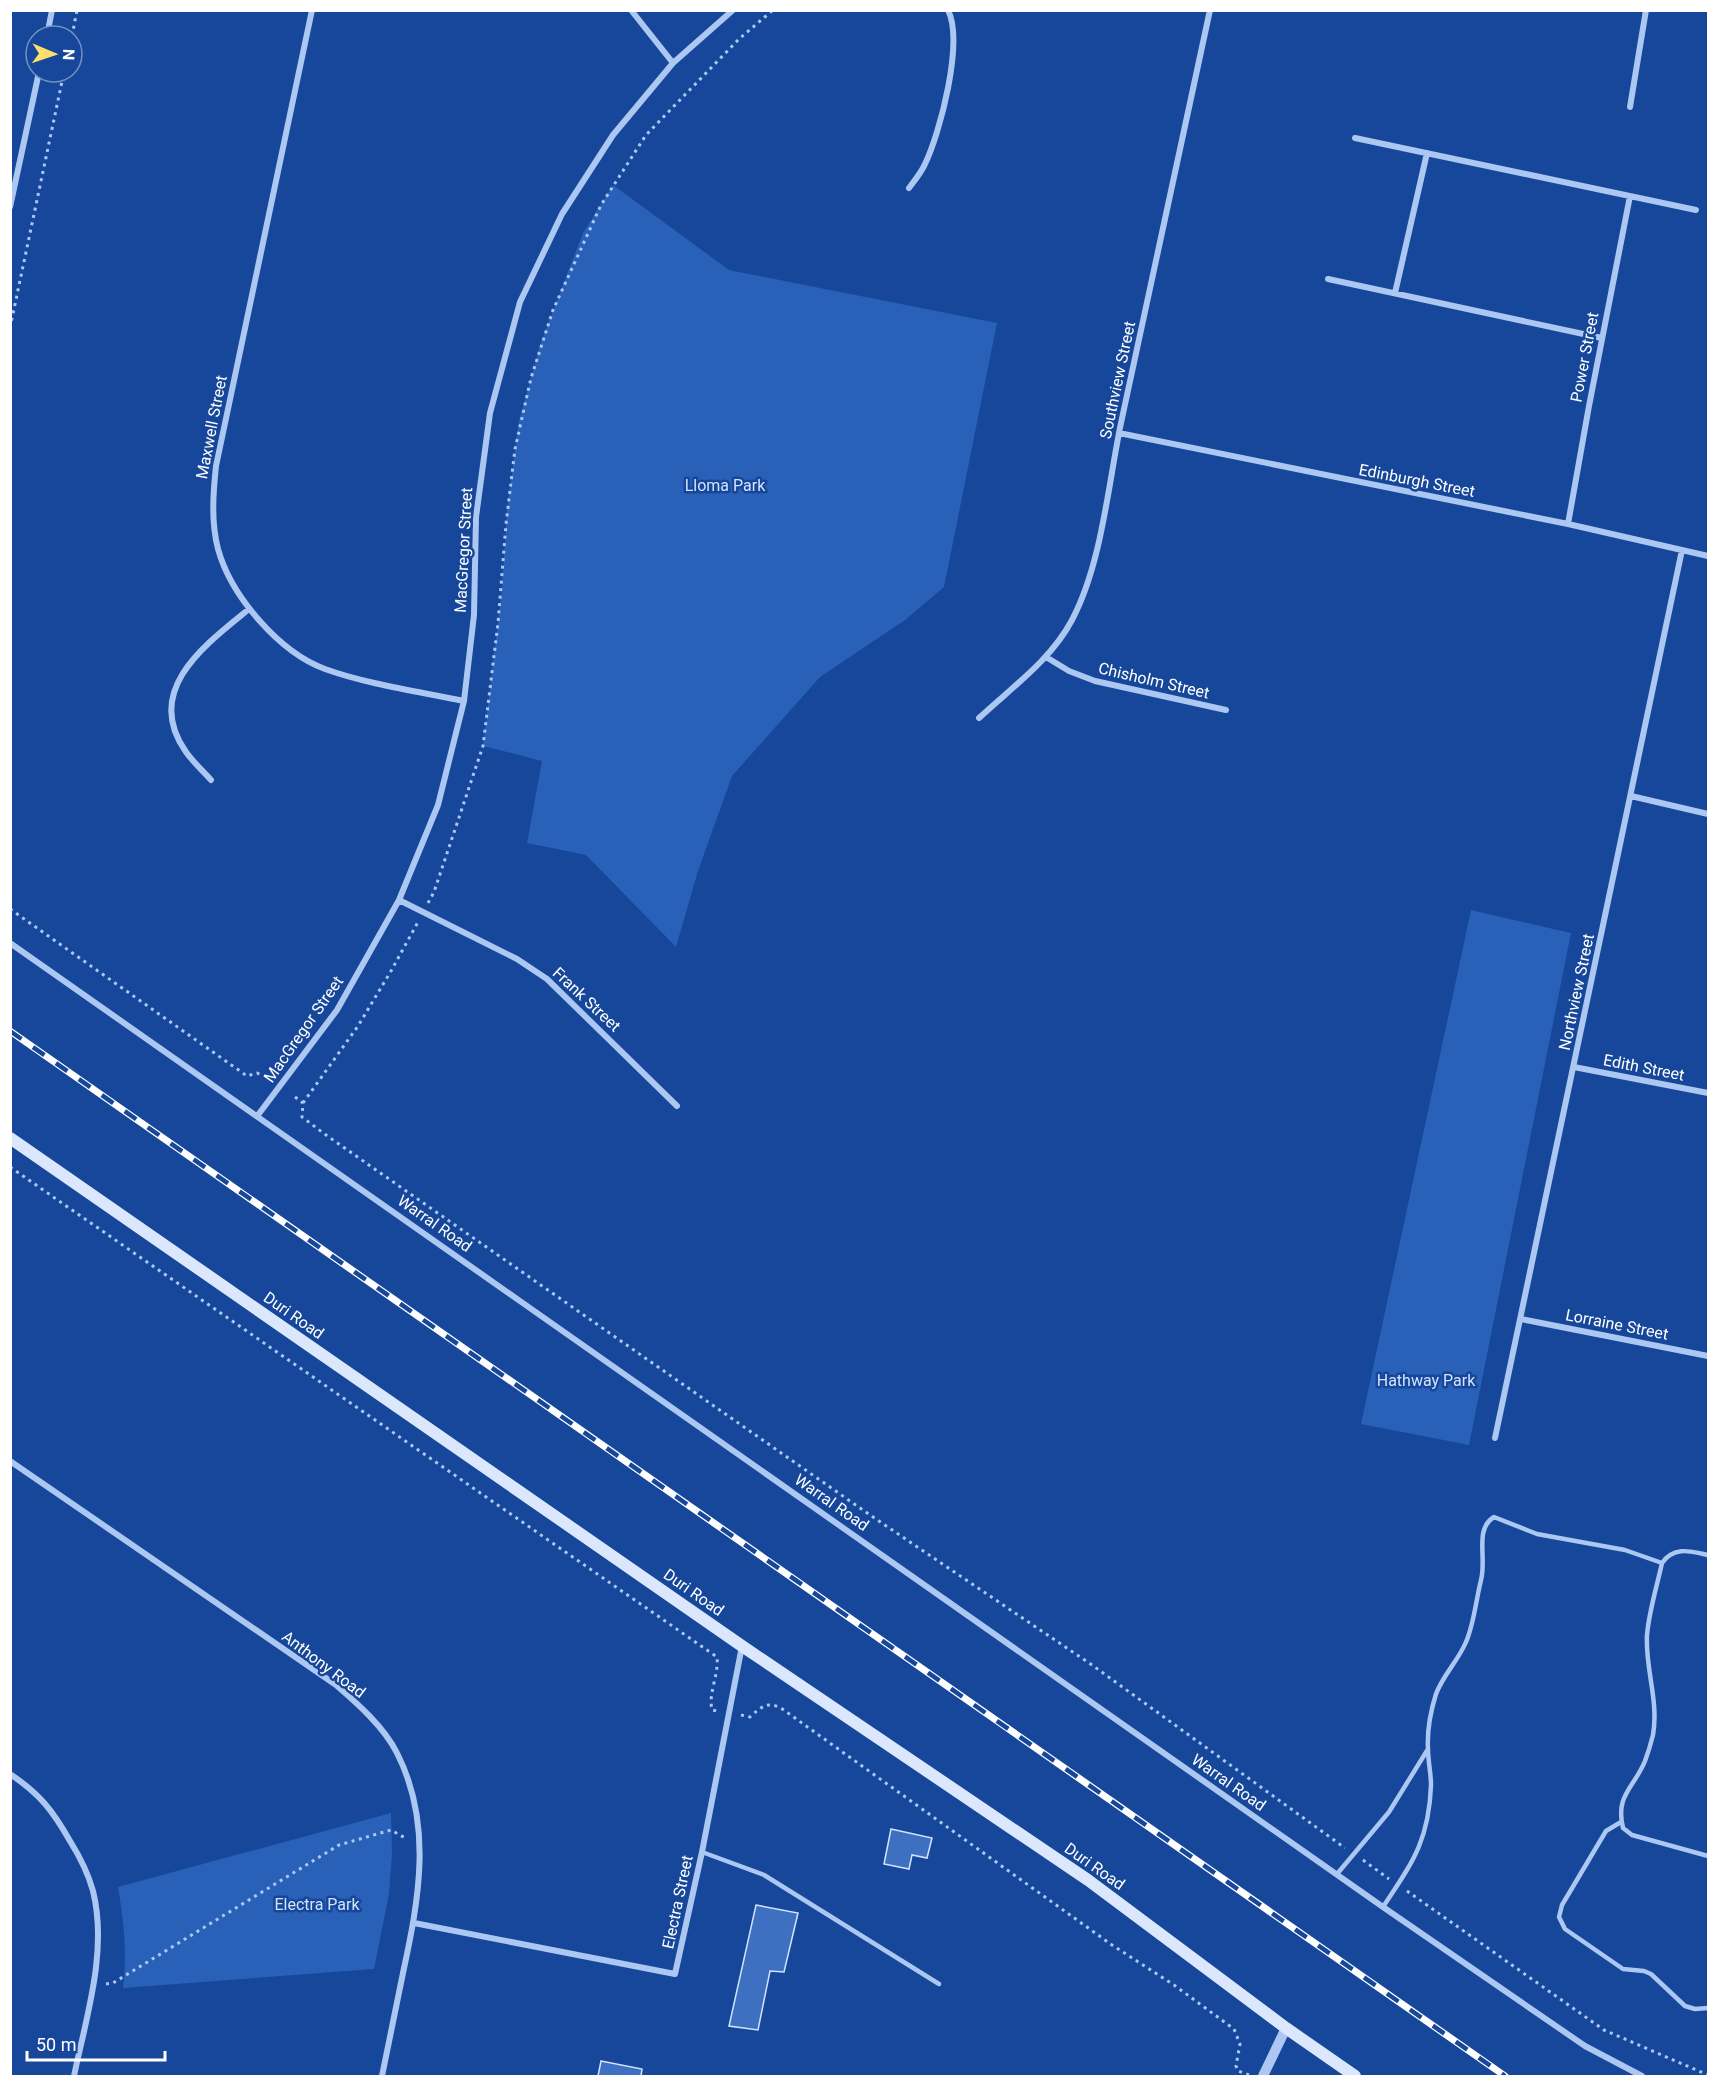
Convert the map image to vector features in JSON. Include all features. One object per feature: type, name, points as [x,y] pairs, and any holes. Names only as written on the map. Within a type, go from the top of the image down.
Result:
[{"type":"main road","name":"Duri Road","points":[[10,1138],[742,1646],[1088,1880],[1286,2028],[1355,2076]]},
{"type":"street","name":"Maxwell Street","points":[[312,10],[226,414],[213,494],[219,549],[227,571],[249,609],[288,648],[325,669],[464,700]]},
{"type":"street","points":[[631,10],[673,63]]},
{"type":"street","name":"MacGregor Street","points":[[258,1115],[337,1010],[399,900],[438,805],[464,700],[474,615],[476,517],[490,413],[520,302],[568,204],[613,135],[673,63],[733,10]]},
{"type":"street","points":[[909,188],[924,167],[943,109],[954,40],[948,10]]},
{"type":"street","name":"Southview Street","points":[[979,718],[1046,657],[1072,621],[1085,587],[1098,541],[1210,10]]},
{"type":"street","points":[[1630,106],[1646,10]]},
{"type":"street","points":[[10,207],[36,84]]},
{"type":"street","points":[[1355,138],[1696,210]]},
{"type":"street","points":[[1395,293],[1427,153]]},
{"type":"street","name":"Power Street","points":[[1568,524],[1630,196]]},
{"type":"street","points":[[1328,279],[1602,338]]},
{"type":"street","name":"Edinburgh Street","points":[[1119,433],[1568,524],[1708,556]]},
{"type":"street","name":"Northview Street","points":[[1495,1438],[1682,550]]},
{"type":"street","points":[[211,780],[186,752],[177,735],[172,717],[172,699],[177,683],[198,653],[249,609]]},
{"type":"street","name":"Chisholm Street","points":[[1046,657],[1069,671],[1095,681],[1226,710]]},
{"type":"street","points":[[1631,796],[1708,814]]},
{"type":"street","name":"Frank Street","points":[[399,900],[517,959],[547,979],[677,1107]]},
{"type":"street","name":"Warral Road","points":[[10,943],[1383,1907],[1585,2046],[1642,2076]]},
{"type":"street","name":"Edith Street","points":[[1574,1067],[1708,1093]]},
{"type":"street","name":"Lorraine Street","points":[[1521,1319],[1708,1356]]},
{"type":"street","name":"Anthony Road","points":[[10,1461],[336,1685],[354,1701],[396,1751],[408,1780],[418,1816],[419,1885],[414,1923],[382,2076]]},
{"type":"street","name":"Electra Street","points":[[414,1923],[675,1974],[702,1852],[742,1646]]},
{"type":"street","points":[[10,1774],[46,1803],[84,1866],[93,1892],[98,1929],[96,1958],[74,2076]]},
{"type":"street","points":[[1263,2076],[1286,2028]]},
{"type":"lane","points":[[1383,1907],[1419,1849],[1426,1827],[1431,1787],[1428,1749],[1431,1716],[1436,1695],[1466,1642],[1483,1572],[1482,1532],[1486,1521],[1494,1517],[1537,1534],[1625,1550],[1662,1563]]},
{"type":"lane","points":[[1708,1555],[1686,1550],[1676,1551],[1667,1556],[1662,1563],[1647,1634],[1655,1709],[1653,1736],[1644,1763],[1632,1781],[1622,1803],[1620,1815],[1623,1828],[1632,1835],[1707,1855],[1708,1848]]},
{"type":"lane","points":[[1337,1874],[1389,1812],[1428,1749]]},
{"type":"lane","points":[[1621,1822],[1606,1831],[1562,1905],[1559,1917],[1565,1929],[1623,1969],[1651,1974],[1685,2006],[1695,2009],[1708,2008]]},
{"type":"lane","points":[[702,1852],[765,1875],[939,1984]]},
{"type":"path","points":[[773,10],[739,39],[646,135],[601,205],[553,310],[531,378],[515,449],[483,746],[434,891],[358,1026],[303,1103],[302,1117],[851,1501],[1092,1665],[1354,1854],[1604,2030],[1708,2075]]},
{"type":"path","points":[[10,328],[61,84]]},
{"type":"path","points":[[10,909],[247,1076],[257,1073],[263,1076]]},
{"type":"path","points":[[296,1097],[303,1103]]},
{"type":"path","points":[[10,1167],[717,1657],[712,1710],[750,1718],[765,1704],[773,1704],[781,1708],[1112,1945],[1174,1985],[1234,2029],[1240,2044],[1236,2067],[1239,2071],[1254,2076]]},
{"type":"path","points":[[92,1985],[113,1983],[339,1845],[391,1830],[420,1846]]},
{"type":"green space","name":"Lloma Park","points":[[613,185],[729,270],[997,323],[944,587],[905,620],[820,677],[732,776],[698,871],[676,947],[586,855],[527,843],[542,761],[483,746],[502,589],[507,510],[519,421],[541,342],[583,233]]},
{"type":"green space","name":"Hathway Park","points":[[1471,910],[1571,933],[1469,1445],[1361,1424]]},
{"type":"green space","name":"Electra Park","points":[[391,1813],[392,1854],[389,1894],[374,1969],[123,1988],[124,1937],[118,1887]]},
{"type":"building","points":[[891,1829],[932,1838],[927,1858],[912,1855],[909,1869],[884,1864]]},
{"type":"building","points":[[756,1905],[798,1913],[784,1972],[770,1971],[758,2030],[729,2026]]},
{"type":"building","points":[[601,2061],[642,2069],[641,2076],[598,2076]]},
{"type":"railway","points":[[10,1031],[1505,2076]]}]
